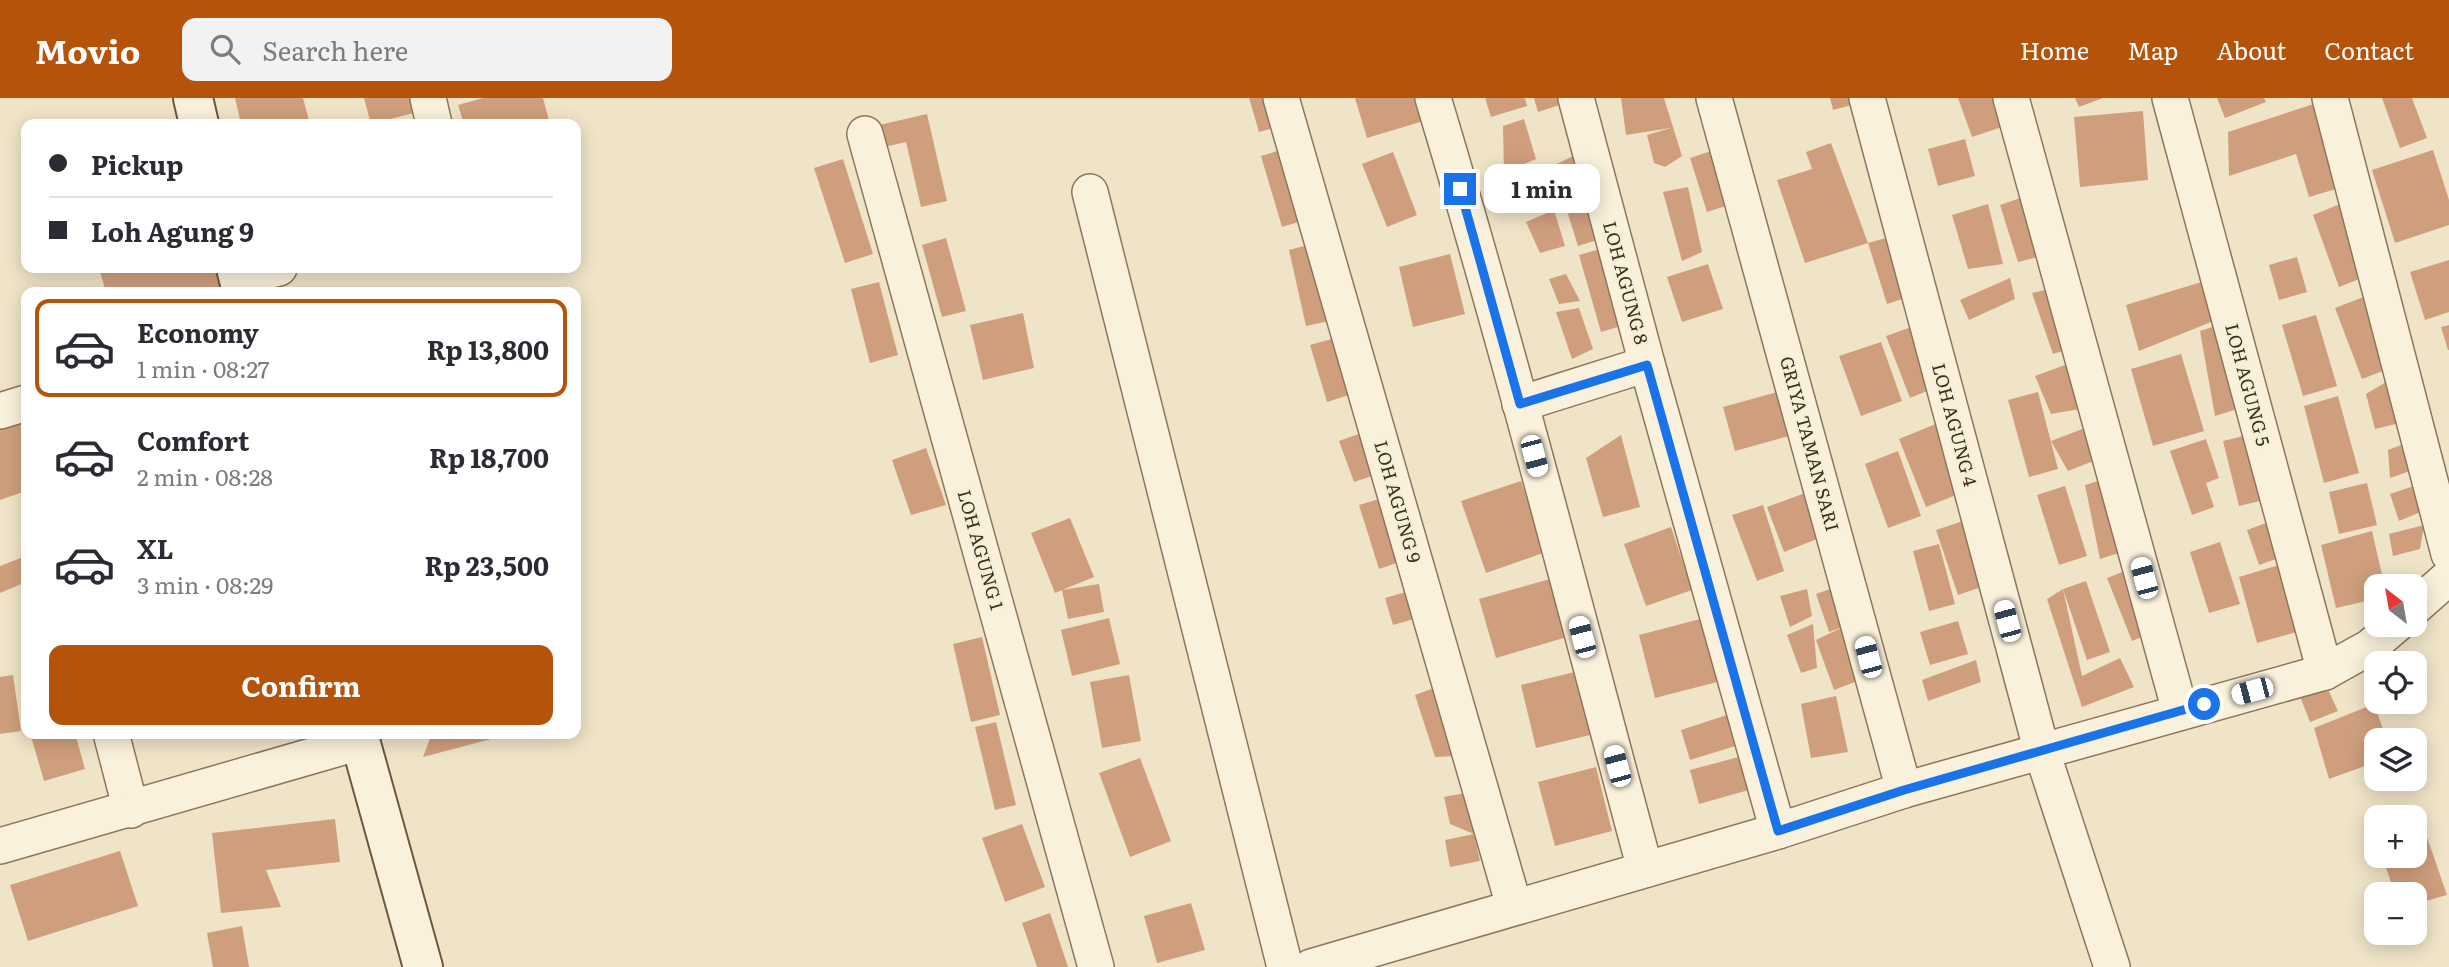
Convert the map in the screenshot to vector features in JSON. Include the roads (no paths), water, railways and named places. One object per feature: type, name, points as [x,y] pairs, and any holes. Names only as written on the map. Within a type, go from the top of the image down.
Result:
[{"type":"main road","points":[[193,98],[198,119]]},
{"type":"main road","points":[[359,739],[423,967]]},
{"type":"street","points":[[428,98],[433,119]]},
{"type":"street","name":"LOH AGUNG 9","points":[[1281,98],[1514,906]]},
{"type":"street","points":[[1433,98],[1520,404],[1644,869]]},
{"type":"street","name":"LOH AGUNG 8","points":[[1576,98],[1647,365],[1778,831]]},
{"type":"street","name":"GRIYA TAMAN SARI","points":[[1714,98],[1904,790]]},
{"type":"street","name":"LOH AGUNG 4","points":[[1867,98],[2042,752],[2112,967]]},
{"type":"street","points":[[2011,98],[2180,711]]},
{"type":"street","name":"LOH AGUNG 5","points":[[2170,98],[2325,672]]},
{"type":"street","points":[[2330,98],[2449,554]]},
{"type":"street","name":"LOH AGUNG 1","points":[[865,134],[1096,967]]},
{"type":"street","points":[[1090,192],[1285,967]]},
{"type":"street","points":[[239,279],[261,273]]},
{"type":"street","points":[[1520,404],[1647,365]]},
{"type":"street","points":[[0,411],[21,405]]},
{"type":"street","points":[[2427,596],[2449,577]]},
{"type":"street","points":[[1311,967],[1778,831],[1904,790],[2325,672],[2370,647],[2382,637]]},
{"type":"street","points":[[113,739],[131,810]]},
{"type":"street","points":[[0,846],[131,810],[356,739]]}]
